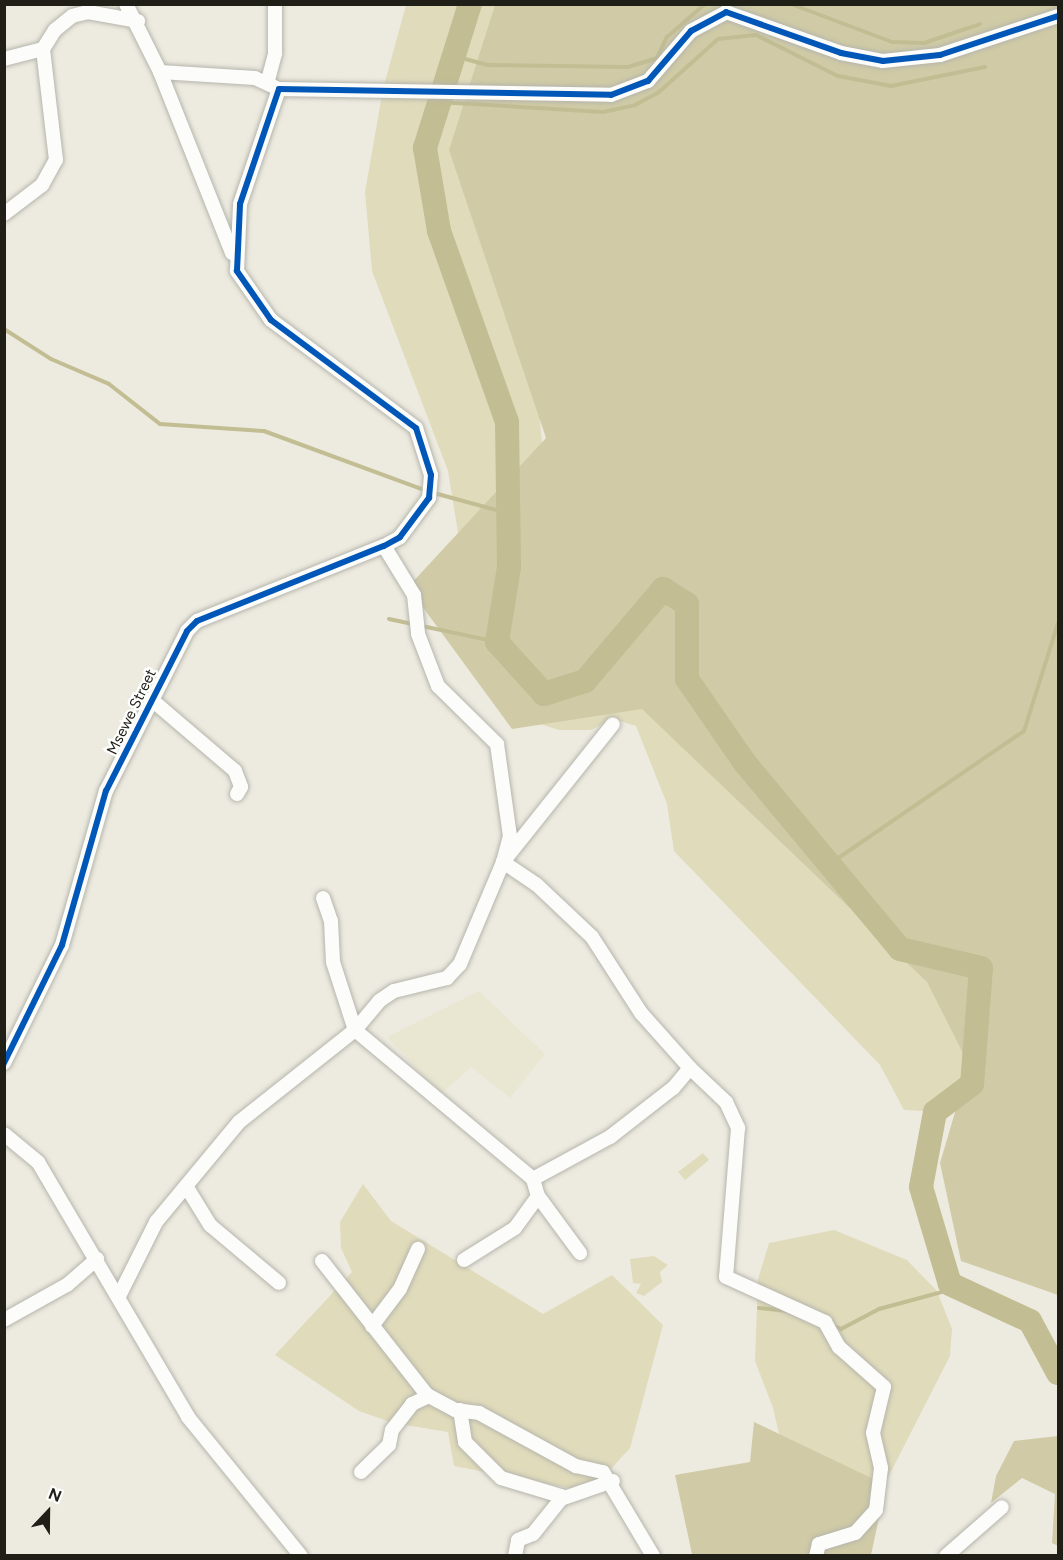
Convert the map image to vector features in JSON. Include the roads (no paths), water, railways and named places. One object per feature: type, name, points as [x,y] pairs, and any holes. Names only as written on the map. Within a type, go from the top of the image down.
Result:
[{"type":"street","points":[[126,4],[138,21],[160,72],[234,259]]},
{"type":"street","points":[[234,259],[246,184],[273,84],[275,4]]},
{"type":"street","points":[[4,59],[43,49],[72,16],[88,12],[138,21]]},
{"type":"street","points":[[160,72],[273,84],[484,93],[611,95],[630,90],[648,81],[707,18],[726,12],[841,53],[883,61],[940,55],[1059,16]]},
{"type":"street","points":[[4,214],[42,185],[56,160],[43,49]]},
{"type":"street","name":"Msewe Street","points":[[4,1063],[56,961],[106,791],[180,642],[197,621],[384,546],[400,537],[426,503],[431,475],[425,443],[402,413],[271,320],[246,289],[234,259]]},
{"type":"street","points":[[119,1296],[156,1222],[239,1122],[355,1030],[394,991],[447,978],[460,964],[503,862],[510,836],[497,744],[438,686],[418,634],[414,595],[384,546]]},
{"type":"street","points":[[152,700],[235,771],[241,786],[237,794]]},
{"type":"street","points":[[503,862],[613,724]]},
{"type":"street","points":[[503,862],[537,884],[592,937],[641,1013],[690,1068],[726,1102],[738,1128],[726,1277],[825,1322],[839,1347],[884,1387],[873,1433],[881,1468],[876,1510],[855,1533],[819,1544],[816,1556]]},
{"type":"street","points":[[324,898],[331,921],[333,962],[355,1030],[533,1179],[538,1196],[580,1253]]},
{"type":"street","points":[[533,1179],[610,1137],[673,1088],[690,1068]]},
{"type":"street","points":[[4,1134],[32,1154],[119,1296],[188,1417],[301,1556]]},
{"type":"street","points":[[186,1186],[210,1225],[279,1283]]},
{"type":"street","points":[[464,1260],[497,1244],[538,1196]]},
{"type":"street","points":[[372,1326],[400,1289],[418,1249]]},
{"type":"street","points":[[4,1320],[67,1285],[97,1259]]},
{"type":"street","points":[[322,1262],[372,1326],[403,1371],[429,1396],[460,1410],[479,1413],[493,1425],[613,1481],[653,1556]]},
{"type":"street","points":[[361,1472],[389,1444],[392,1430],[412,1404],[429,1396]]},
{"type":"street","points":[[460,1410],[465,1442],[501,1478],[564,1497],[594,1492],[613,1481]]},
{"type":"street","points":[[515,1556],[518,1540],[535,1532],[564,1497]]},
{"type":"street","points":[[946,1556],[1002,1507]]},
{"type":"waterway","points":[[470,4],[425,148],[439,231],[507,422],[509,567],[497,642],[544,694],[585,681],[663,589],[687,604],[687,679],[745,763],[900,949],[981,968],[972,1084],[935,1112],[921,1187],[950,1284],[1030,1321],[1058,1373]]},
{"type":"waterway","points":[[454,56],[487,65],[628,67],[657,58],[667,37],[705,4]]},
{"type":"waterway","points":[[791,4],[892,42],[924,43],[980,24]]},
{"type":"waterway","points":[[439,102],[603,112],[635,105],[659,92],[718,39],[756,35],[838,76],[891,86],[985,67]]},
{"type":"waterway","points":[[4,329],[51,359],[109,384],[160,424],[264,431],[427,491]]},
{"type":"waterway","points":[[434,493],[511,514]]},
{"type":"waterway","points":[[389,619],[497,642]]},
{"type":"waterway","points":[[831,863],[1024,731],[1058,623]]},
{"type":"waterway","points":[[832,1325],[841,1329],[879,1309],[957,1288]]},
{"type":"waterway","points":[[759,1308],[788,1311]]}]
